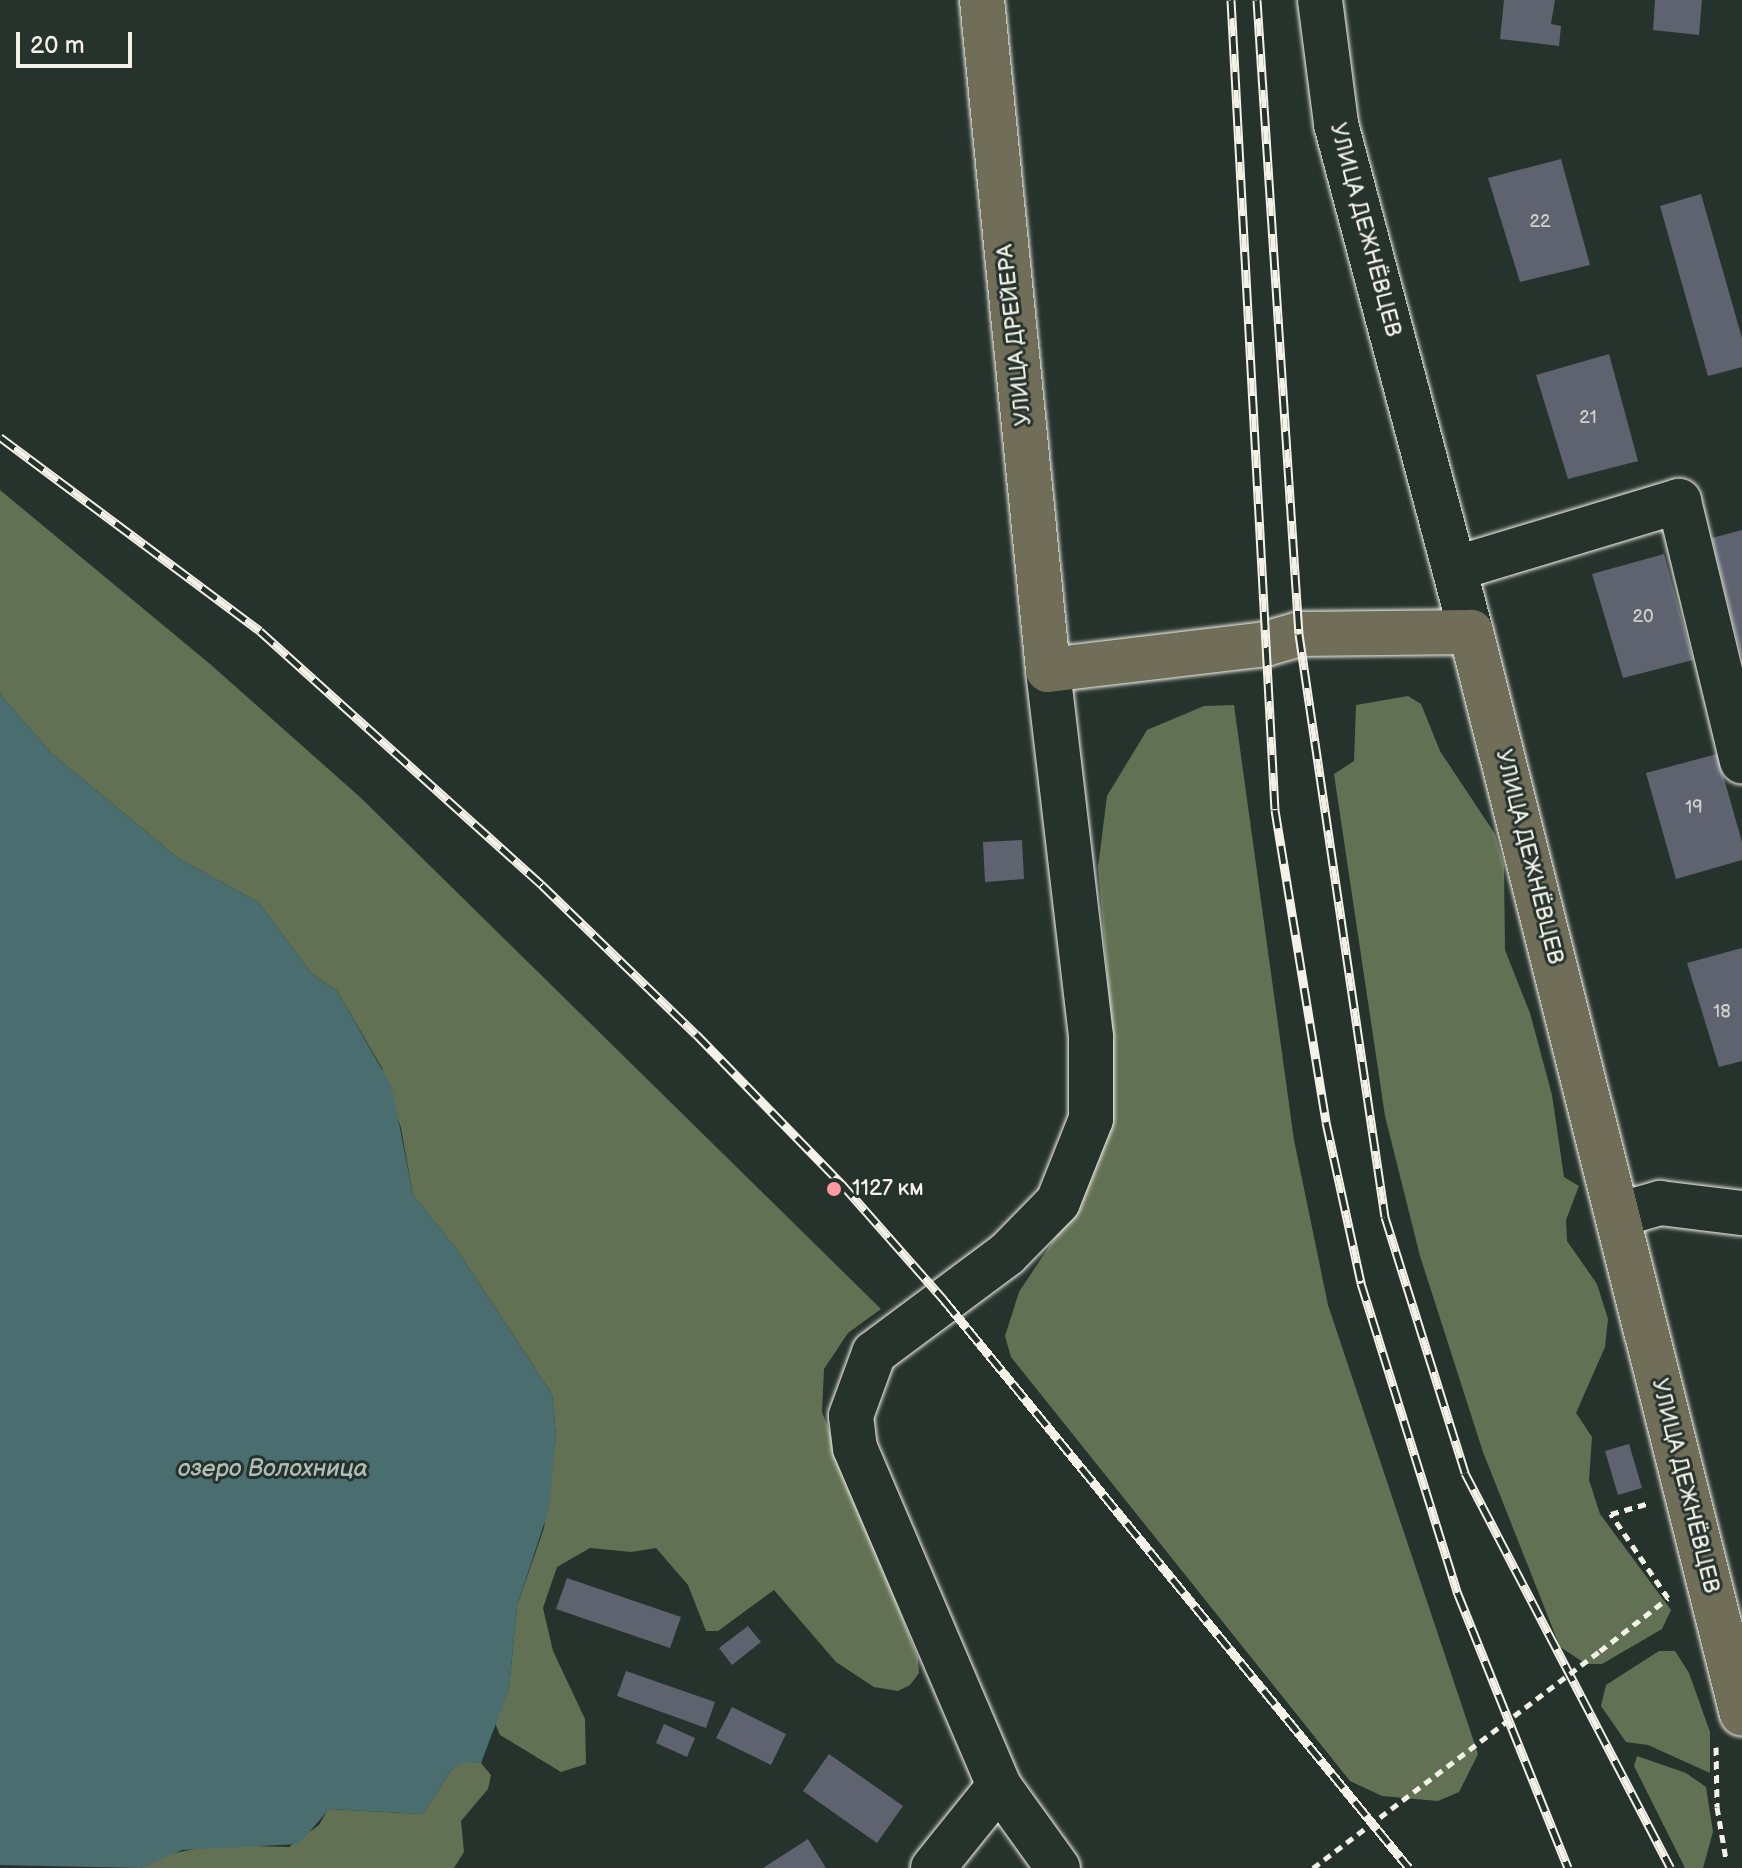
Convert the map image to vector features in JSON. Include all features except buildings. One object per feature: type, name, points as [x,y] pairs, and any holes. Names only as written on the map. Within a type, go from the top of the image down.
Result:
[{"type":"main road","name":"УЛИЦА ДРЕЙЕРА","points":[[982,0],[1048,670]]},
{"type":"main road","points":[[1048,670],[1265,644],[1299,634],[1471,632]]},
{"type":"main road","name":"УЛИЦА ДЕЖНЁВЦЕВ","points":[[1471,632],[1621,1214],[1742,1714]]},
{"type":"street","name":"УЛИЦА ДЕЖНЁВЦЕВ","points":[[1320,0],[1336,124],[1457,568],[1471,632]]},
{"type":"street","points":[[1457,568],[1679,501],[1742,761]]},
{"type":"street","points":[[1048,670],[1091,1037],[1091,1119],[1058,1202],[1007,1254],[874,1353],[851,1416],[855,1448],[999,1786],[1058,1868]]},
{"type":"street","points":[[1621,1214],[1660,1203],[1742,1213]]},
{"type":"street","points":[[933,1868],[999,1786]]},
{"type":"path","points":[[1313,1868],[1668,1598],[1611,1514]]},
{"type":"green space","points":[[0,490],[210,664],[361,798],[881,1309],[848,1333],[824,1369],[822,1412],[918,1658],[919,1673],[910,1685],[898,1691],[874,1687],[836,1662],[774,1590],[718,1631],[706,1631],[688,1585],[656,1548],[631,1552],[590,1548],[557,1567],[543,1608],[553,1651],[585,1719],[586,1764],[561,1772],[500,1735],[495,1723],[509,1689],[517,1606],[544,1528],[556,1436],[552,1394],[455,1247],[413,1195],[401,1128],[382,1068],[337,991],[312,974],[258,902],[178,858],[51,753],[0,694]]},
{"type":"green space","points":[[1408,696],[1421,704],[1440,751],[1495,834],[1504,866],[1505,950],[1530,1013],[1552,1095],[1564,1177],[1579,1186],[1566,1220],[1567,1241],[1597,1284],[1608,1319],[1605,1347],[1576,1413],[1592,1437],[1589,1480],[1600,1514],[1671,1610],[1662,1629],[1602,1664],[1586,1664],[1560,1647],[1483,1452],[1420,1256],[1385,1116],[1334,774],[1354,761],[1356,705]]},
{"type":"green space","points":[[1234,705],[1294,1140],[1328,1305],[1478,1754],[1459,1792],[1438,1801],[1382,1796],[1350,1781],[1011,1357],[1005,1336],[1019,1292],[1080,1200],[1113,1116],[1113,1041],[1098,867],[1107,796],[1147,730],[1204,706]]},
{"type":"green space","points":[[1659,1651],[1675,1651],[1689,1673],[1710,1732],[1710,1773],[1648,1745],[1626,1742],[1601,1706],[1606,1685]]},
{"type":"green space","points":[[1637,1756],[1686,1773],[1706,1787],[1713,1832],[1703,1868],[1685,1868],[1634,1766]]},
{"type":"green space","points":[[466,1761],[481,1763],[491,1775],[488,1789],[461,1821],[464,1852],[454,1868],[141,1868],[169,1854],[216,1845],[289,1847],[319,1825],[328,1809],[423,1814],[452,1769]]},
{"type":"water","name":"озеро Волохница","points":[[0,694],[51,753],[178,858],[258,902],[312,974],[337,991],[392,1087],[413,1195],[455,1247],[552,1394],[556,1436],[549,1509],[517,1606],[509,1689],[481,1763],[466,1762],[452,1769],[423,1814],[329,1809],[299,1844],[182,1850],[141,1868],[0,1865]]},
{"type":"railway","points":[[1231,0],[1275,810],[1326,1122],[1361,1283],[1458,1594],[1568,1868]]},
{"type":"railway","points":[[1257,0],[1299,634],[1385,1217],[1465,1473],[1671,1868]]},
{"type":"railway","points":[[0,437],[260,631],[542,885],[696,1034],[841,1183],[944,1300],[1409,1868]]},
{"type":"place","name":"1127 км","points":[[834,1189]]}]
